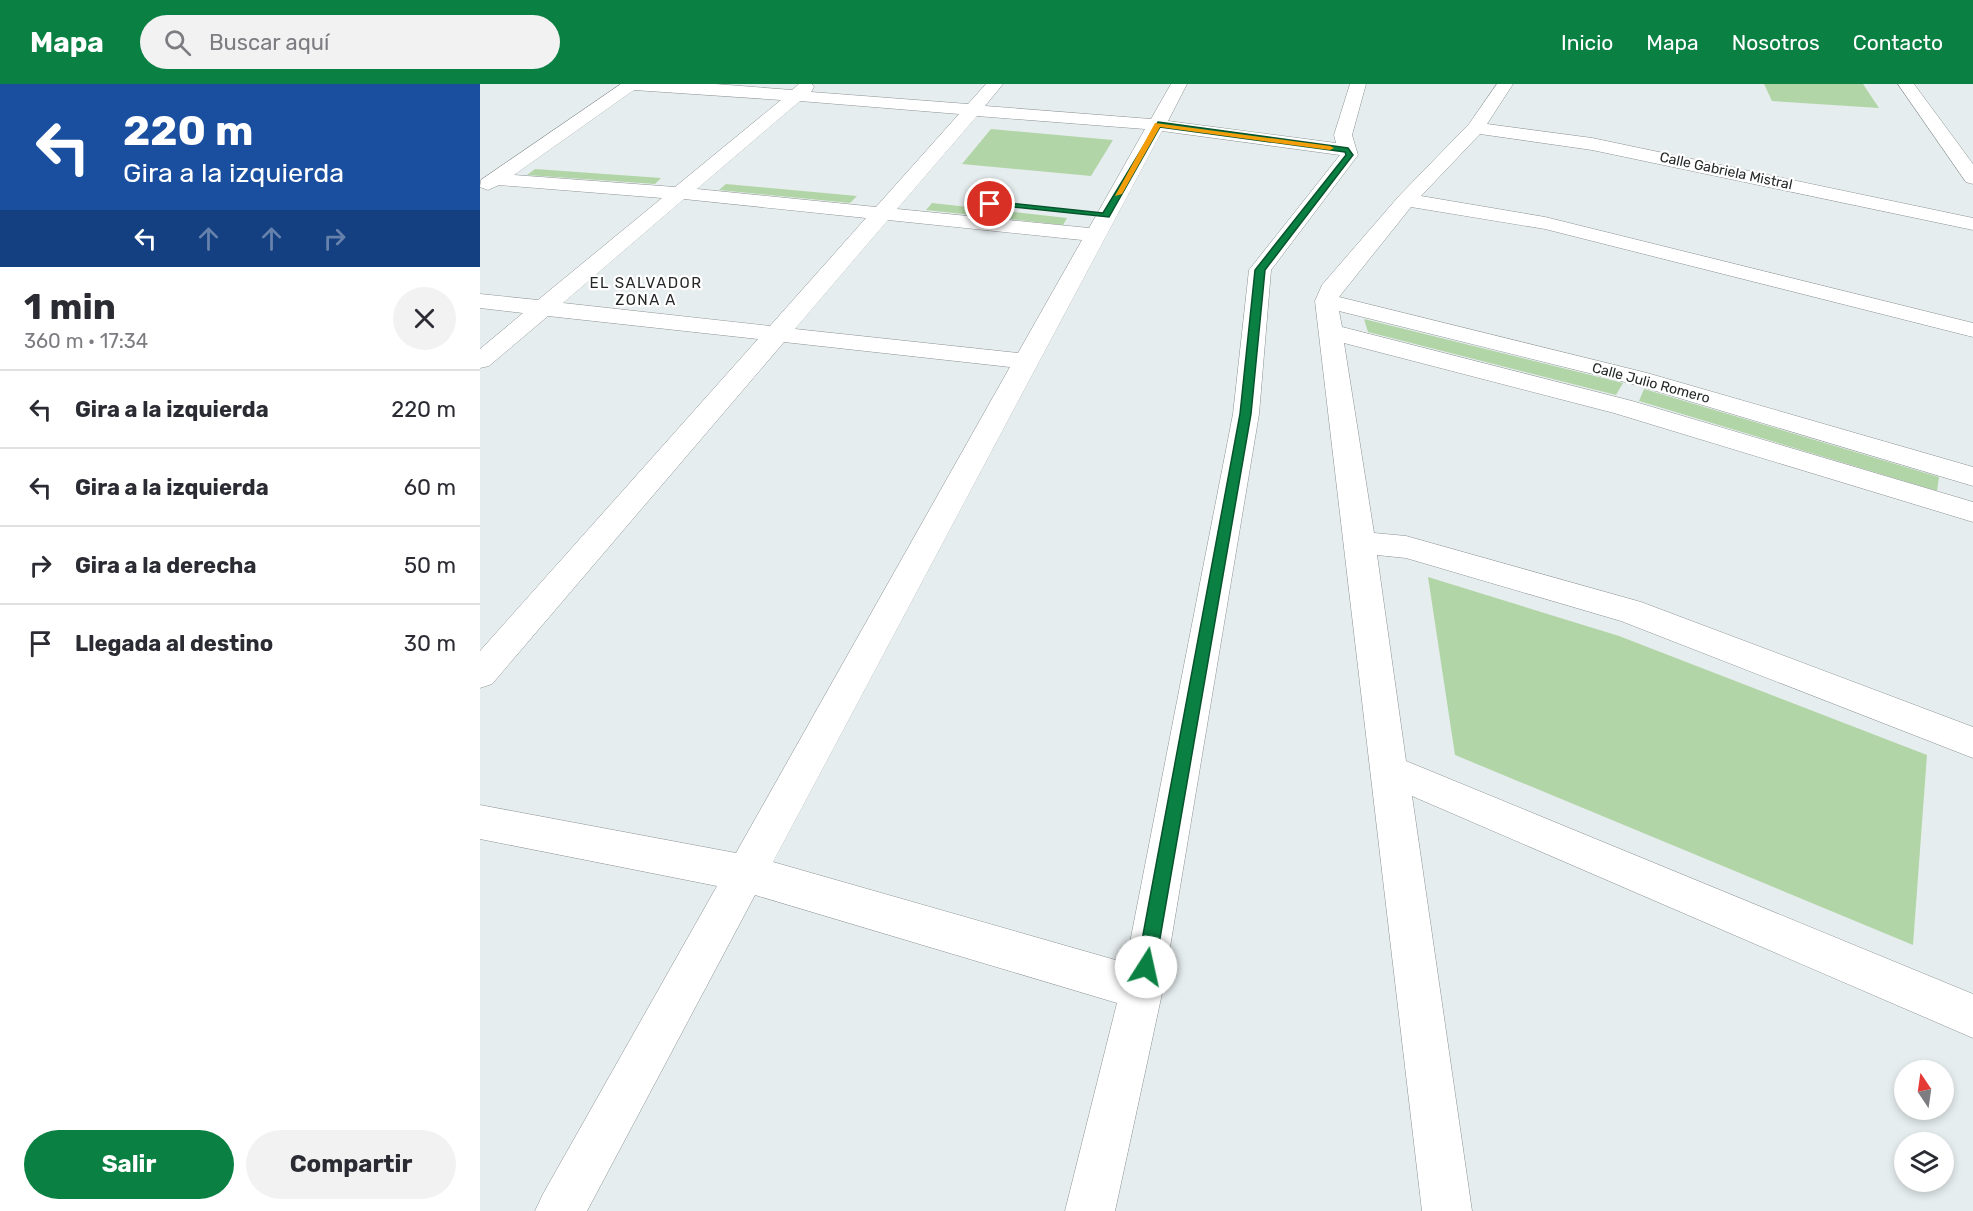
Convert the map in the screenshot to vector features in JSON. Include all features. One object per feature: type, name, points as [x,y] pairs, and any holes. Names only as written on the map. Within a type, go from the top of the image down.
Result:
[{"type":"street","points":[[480,674],[995,84]]},
{"type":"street","points":[[560,1211],[1029,362],[1095,221],[1158,125],[1179,84]]},
{"type":"street","points":[[1090,1211],[1142,989],[1246,414],[1260,270],[1350,155],[1343,135],[1358,84]]},
{"type":"street","points":[[1447,1211],[1360,543],[1328,317],[1334,285],[1406,200],[1476,128],[1505,84]]},
{"type":"street","points":[[1906,84],[1973,178]]},
{"type":"street","points":[[488,184],[516,162],[630,85],[803,90],[972,110],[1158,125],[1348,150]]},
{"type":"street","points":[[700,175],[803,90]]},
{"type":"street","name":"Calle Gabriela Mistral","points":[[1476,128],[1592,144],[1973,224]]},
{"type":"street","points":[[516,162],[674,180],[894,199],[1095,221]]},
{"type":"street","points":[[488,184],[674,180],[700,175],[724,177]]},
{"type":"street","points":[[480,361],[544,308],[674,180]]},
{"type":"street","points":[[1406,200],[1545,223],[1973,330]]},
{"type":"street","points":[[480,301],[1029,362]]},
{"type":"street","name":"Calle Julio Romero","points":[[1328,317],[1638,378],[1973,477]]},
{"type":"street","name":"Calle Julio Romero","points":[[1328,317],[1973,513]]},
{"type":"street","points":[[1360,543],[1406,548],[1630,611],[1973,743]]},
{"type":"street","points":[[1389,770],[1898,982],[1973,1016]]},
{"type":"street","points":[[480,822],[746,873],[1142,989]]},
{"type":"green space","points":[[1764,84],[1863,84],[1879,108],[1772,101]]},
{"type":"green space","points":[[991,129],[1113,140],[1091,176],[962,164]]},
{"type":"green space","points":[[535,169],[661,178],[655,184],[527,175]]},
{"type":"green space","points":[[726,184],[857,196],[850,203],[719,190]]},
{"type":"green space","points":[[932,203],[1067,218],[1063,225],[926,210]]},
{"type":"green space","points":[[1364,319],[1623,383],[1616,395],[1368,332]]},
{"type":"green space","points":[[1644,389],[1939,477],[1937,491],[1639,401]]},
{"type":"green space","points":[[1428,577],[1619,636],[1927,755],[1913,945],[1455,755]]},
{"type":"slow traffic","points":[[1118,194],[1158,125],[1330,148]]},
{"type":"district","name":"EL SALVADOR ZONA A","points":[[646,292]]},
{"type":"route","points":[[990,204],[1106,216],[1158,125],[1348,150],[1350,155],[1289,236],[1260,270],[1246,414],[1146,967]]}]
